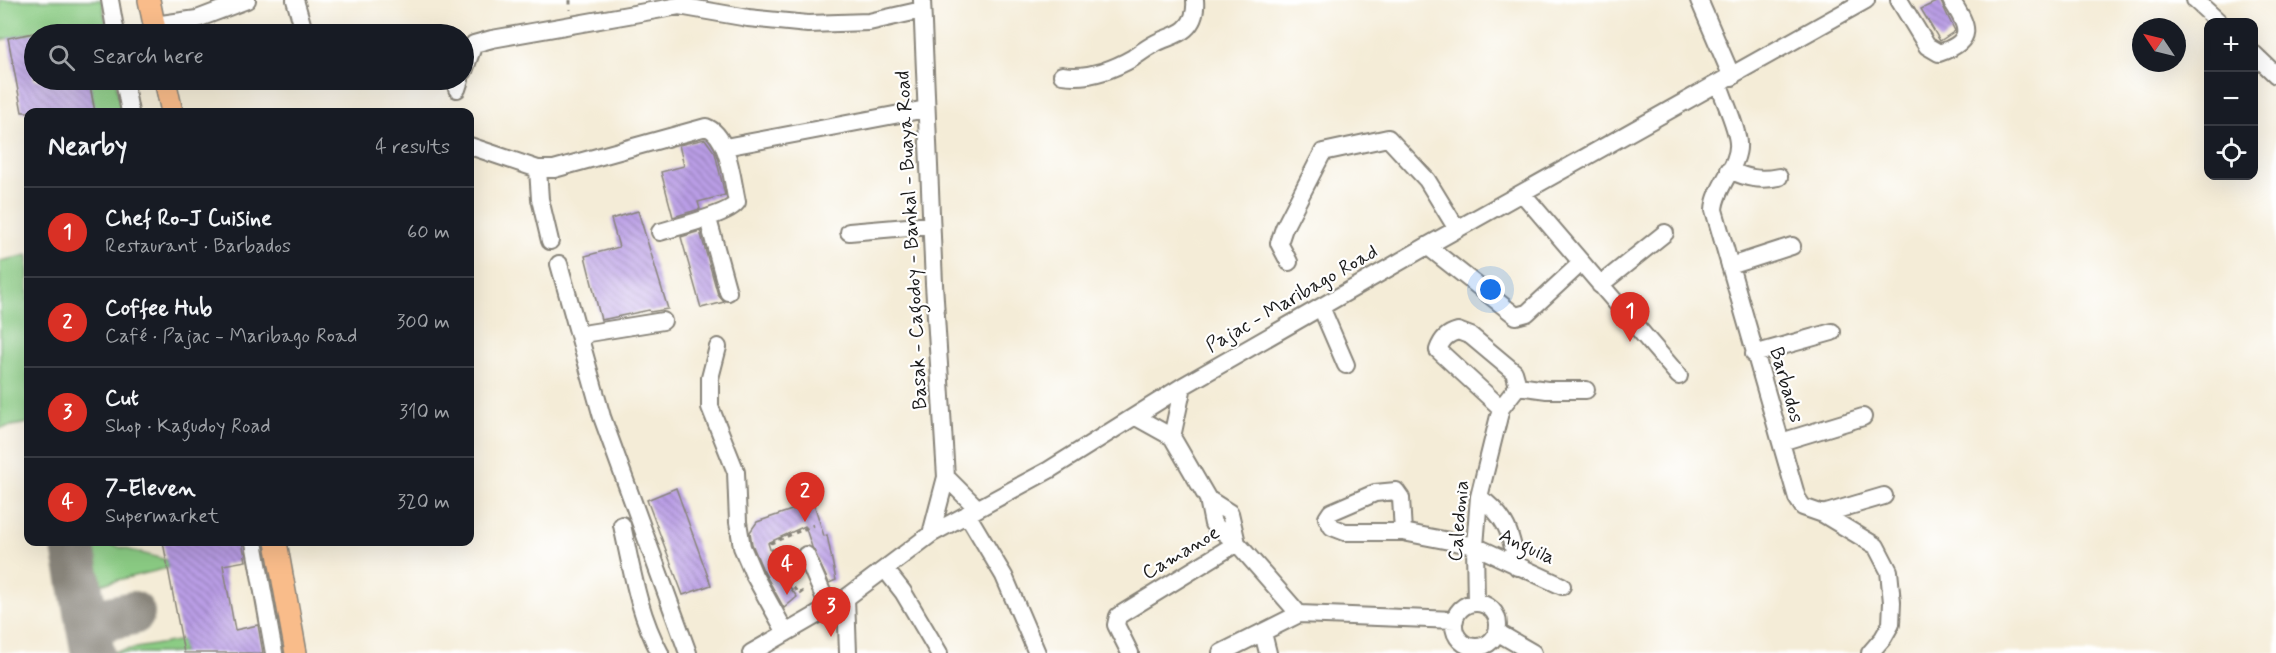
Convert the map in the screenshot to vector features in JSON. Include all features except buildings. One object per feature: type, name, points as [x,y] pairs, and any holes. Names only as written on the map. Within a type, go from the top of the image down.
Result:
[{"type":"main road","points":[[149,0],[154,24]]},
{"type":"main road","points":[[167,90],[171,108]]},
{"type":"main road","points":[[277,546],[296,653]]},
{"type":"street","points":[[110,0],[114,24]]},
{"type":"street","points":[[180,24],[197,20],[247,0]]},
{"type":"street","points":[[295,0],[302,24]]},
{"type":"street","points":[[1062,75],[1086,76],[1102,71],[1130,60],[1154,44],[1174,36],[1185,29],[1192,20],[1196,11],[1195,0]]},
{"type":"street","name":"Barbados","points":[[1699,0],[1725,80],[1738,143],[1729,170],[1714,201],[1714,210],[1797,498],[1803,507],[1823,514],[1875,546],[1889,571],[1893,602],[1891,624],[1870,653]]},
{"type":"street","name":"Pajac - Maribago Road","points":[[751,653],[846,598],[931,534],[1049,470],[1183,386],[1457,229],[1866,0]]},
{"type":"street","points":[[1899,0],[1927,46],[1939,53],[1953,49],[1964,40],[1966,30],[1951,0]]},
{"type":"street","points":[[2195,0],[2215,18]]},
{"type":"street","points":[[474,44],[680,6],[748,18],[808,24],[869,22],[922,5]]},
{"type":"street","name":"Basak - Cagodoy - Bankal - Buaya Road","points":[[922,5],[931,225],[946,477],[931,534]]},
{"type":"street","points":[[2258,59],[2276,75]]},
{"type":"street","points":[[126,90],[129,108]]},
{"type":"street","points":[[725,147],[926,109]]},
{"type":"street","points":[[474,147],[538,169],[554,169],[706,126],[714,129],[725,147],[737,201],[734,207],[660,232]]},
{"type":"street","points":[[1289,262],[1279,243],[1284,228],[1323,152],[1360,143],[1388,138],[1427,180],[1457,229]]},
{"type":"street","points":[[538,169],[540,199],[550,241]]},
{"type":"street","points":[[1729,170],[1748,179],[1761,180],[1779,177]]},
{"type":"street","points":[[1522,193],[1680,376]]},
{"type":"street","points":[[711,216],[728,292]]},
{"type":"street","points":[[849,232],[931,225]]},
{"type":"street","points":[[1600,285],[1665,233]]},
{"type":"street","points":[[1427,246],[1516,316],[1527,313],[1581,263]]},
{"type":"street","points":[[1730,266],[1792,246]]},
{"type":"street","points":[[559,264],[602,417],[688,653]]},
{"type":"street","points":[[1321,307],[1346,365]]},
{"type":"street","points":[[581,339],[590,333],[663,321]]},
{"type":"street","points":[[1463,332],[1514,372],[1518,386],[1501,408],[1442,355],[1438,350],[1442,340],[1449,333],[1463,332]]},
{"type":"street","points":[[1755,354],[1832,332]]},
{"type":"street","points":[[718,347],[710,378],[710,407],[736,472],[738,522],[742,547],[786,633]]},
{"type":"street","points":[[1172,436],[1183,386]]},
{"type":"street","points":[[1518,386],[1546,390],[1586,390]]},
{"type":"street","name":"Caledonia","points":[[1476,603],[1475,546],[1479,496],[1501,408]]},
{"type":"street","points":[[1136,417],[1172,436],[1208,499],[1214,524],[1237,543]]},
{"type":"street","points":[[1780,442],[1863,417]]},
{"type":"street","points":[[946,477],[972,511],[1004,576],[1037,653]]},
{"type":"street","points":[[1479,496],[1496,509],[1512,537],[1517,567]]},
{"type":"street","points":[[1823,514],[1884,496]]},
{"type":"street","points":[[622,525],[640,609],[647,629],[660,653]]},
{"type":"street","name":"Anguila","points":[[1403,532],[1475,546],[1562,586]]},
{"type":"street","name":"Camanoe","points":[[1131,653],[1116,625],[1118,616],[1237,543],[1299,614]]},
{"type":"street","points":[[255,546],[274,653]]},
{"type":"street","points":[[806,555],[829,608]]},
{"type":"street","points":[[885,569],[903,592],[939,653]]},
{"type":"street","points":[[846,598],[848,653]]},
{"type":"street","points":[[1476,603],[1484,604],[1493,610],[1498,621],[1497,632],[1484,650],[1461,641],[1455,629],[1455,620],[1462,608],[1476,603]]},
{"type":"street","points":[[1221,653],[1299,614],[1455,620]]},
{"type":"street","points":[[1497,632],[1533,653]]},
{"type":"street","points":[[1263,633],[1268,653]]},
{"type":"green space","points":[[0,0],[102,0],[106,24],[24,24],[24,35],[0,40]]},
{"type":"green space","points":[[91,90],[118,90],[120,108],[94,108]]},
{"type":"green space","points":[[24,256],[24,424],[0,428],[0,261]]},
{"type":"green space","points":[[82,546],[116,546],[167,560],[168,568],[89,587]]},
{"type":"green space","points":[[182,640],[184,653],[107,653]]},
{"type":"taxiway","points":[[73,546],[93,653]]},
{"type":"taxiway","points":[[87,623],[133,613]]},
{"type":"place","name":"Chef Ro-J Cuisine","points":[[1630,342]]},
{"type":"place","name":"Coffee Hub","points":[[805,522]]},
{"type":"place","name":"7-Eleven","points":[[787,595]]},
{"type":"place","name":"Cut","points":[[831,637]]}]
